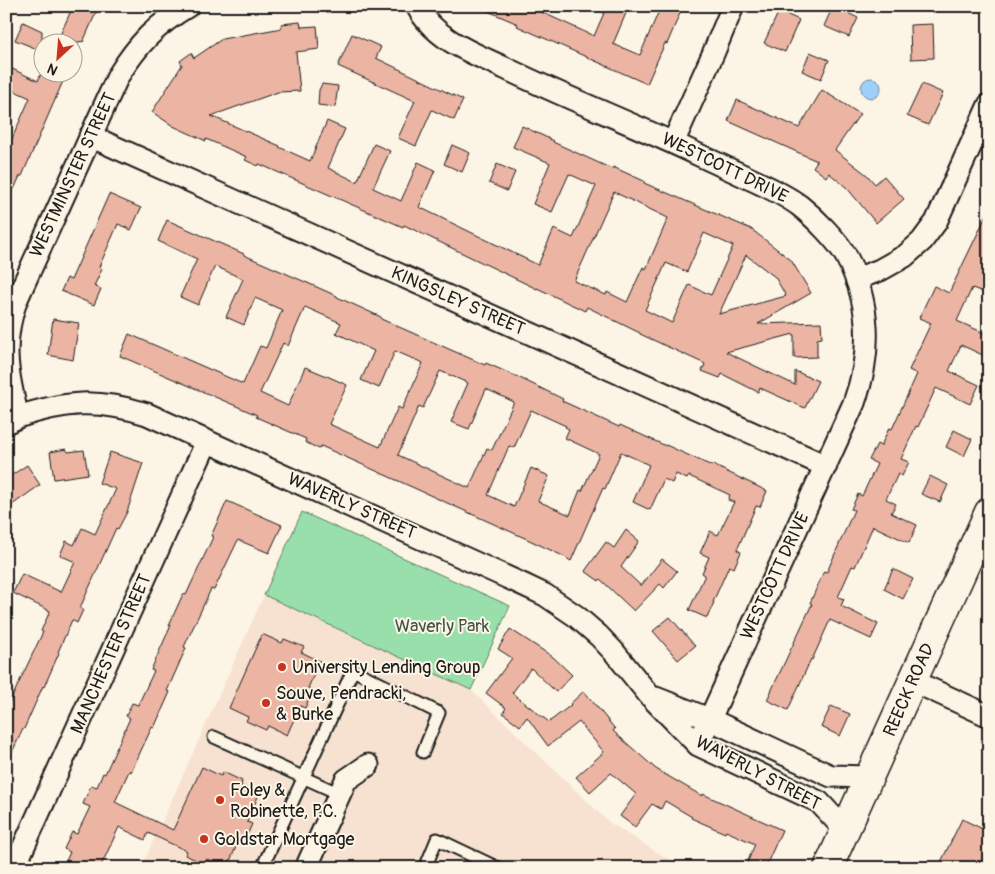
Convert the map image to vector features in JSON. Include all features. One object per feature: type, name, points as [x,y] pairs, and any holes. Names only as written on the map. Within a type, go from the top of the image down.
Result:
[{"type":"street","name":"WESTMINSTER STREET","points":[[12,420],[7,338],[16,301],[118,76],[139,45],[152,32],[188,6]]},
{"type":"street","name":"WESTCOTT DRIVE","points":[[418,6],[420,12],[435,30],[451,42],[673,143],[781,194],[800,205],[823,227],[845,255],[856,279],[863,301],[867,350],[860,385],[854,403],[698,745]]},
{"type":"street","points":[[673,143],[713,54],[732,6]]},
{"type":"street","points":[[856,279],[880,270],[904,256],[922,241],[936,222],[989,105]]},
{"type":"street","name":"KINGSLEY STREET","points":[[90,136],[826,466]]},
{"type":"street","name":"WAVERLY STREET","points":[[12,420],[42,409],[83,404],[109,405],[147,414],[544,595],[576,616],[599,636],[615,652],[649,695],[698,745],[819,802],[845,830]]},
{"type":"street","name":"MANCHESTER STREET","points":[[14,868],[207,441]]},
{"type":"street","name":"REECK ROAD","points":[[828,868],[989,512]]},
{"type":"street","points":[[913,681],[989,716]]},
{"type":"street","name":"WAVERLY STREET","points":[[649,695],[832,776],[869,777]]},
{"type":"street","points":[[306,868],[346,780],[368,765]]},
{"type":"lane","points":[[262,868],[353,670],[439,713],[423,752]]},
{"type":"lane","points":[[214,737],[340,794]]},
{"type":"lane","points":[[425,868],[437,839],[485,865],[498,868]]},
{"type":"shaded area","points":[[264,595],[471,690],[610,823],[665,857],[689,868],[141,868]]},
{"type":"green space","name":"Waverly Park","points":[[302,512],[510,606],[471,690],[264,595]]},
{"type":"water","points":[[871,78],[878,81],[881,88],[878,95],[871,98],[864,95],[861,88],[864,81]]},
{"type":"building","points":[[73,6],[99,6],[83,42],[82,32],[61,32]]},
{"type":"building","points":[[476,6],[528,6],[594,36],[607,6],[629,6],[613,44],[640,55],[661,6],[683,6],[647,84]]},
{"type":"building","points":[[833,6],[858,18],[849,37],[824,26]]},
{"type":"building","points":[[779,11],[799,20],[785,52],[764,43]]},
{"type":"building","points":[[23,22],[42,31],[32,32],[32,47],[15,40]]},
{"type":"building","points":[[300,22],[301,27],[317,26],[319,49],[296,52],[300,91],[278,92],[211,116],[310,161],[327,121],[345,129],[328,168],[357,182],[374,144],[390,151],[373,188],[401,201],[418,162],[435,170],[419,207],[538,265],[554,229],[573,238],[596,186],[569,174],[552,212],[533,204],[550,163],[513,147],[522,126],[612,169],[613,167],[644,181],[644,183],[751,229],[791,260],[811,293],[758,324],[821,322],[822,338],[817,339],[817,357],[794,358],[794,334],[726,352],[795,385],[795,371],[818,381],[805,408],[760,388],[758,392],[722,374],[720,378],[702,371],[705,364],[587,307],[585,311],[404,225],[403,227],[259,164],[258,166],[245,160],[247,157],[173,126],[152,112],[182,65],[180,61],[191,53],[194,58],[222,39],[282,28],[281,24]],"holes":[[[614,192],[668,218],[646,269],[643,267],[627,302],[607,292],[606,295],[574,281]],[[704,233],[733,246],[711,295],[689,285],[672,323],[645,310],[666,263],[687,272]],[[746,255],[775,277],[786,296],[719,314]]]},
{"type":"building","points":[[933,24],[934,58],[911,59],[910,25]]},
{"type":"building","points":[[352,34],[381,47],[376,58],[463,100],[454,120],[432,110],[416,146],[398,138],[415,101],[338,66]]},
{"type":"building","points":[[810,52],[829,60],[821,79],[802,71]]},
{"type":"building","points":[[6,66],[32,78],[32,82],[63,82],[22,176],[20,176],[6,207],[6,152],[30,98],[6,87]]},
{"type":"building","points":[[322,84],[338,86],[335,107],[318,105],[319,90]]},
{"type":"building","points":[[922,84],[943,93],[928,125],[907,116]]},
{"type":"building","points":[[822,90],[860,114],[835,150],[867,175],[875,184],[884,176],[904,199],[876,223],[847,188],[829,173],[826,177],[813,167],[817,161],[728,121],[737,100],[799,128]]},
{"type":"building","points":[[452,145],[470,153],[462,172],[444,164]]},
{"type":"building","points":[[497,164],[515,172],[507,191],[489,183]]},
{"type":"building","points":[[109,194],[141,208],[131,230],[118,224],[99,267],[102,269],[94,286],[101,289],[94,305],[61,291],[67,278],[71,280]]},
{"type":"building","points":[[989,210],[989,262],[984,273],[989,276],[989,294],[972,288],[957,321],[989,335],[989,358],[961,345],[949,371],[979,385],[970,404],[936,388],[901,459],[909,462],[902,476],[898,474],[886,499],[896,504],[891,513],[917,525],[909,543],[873,526],[855,567],[852,566],[838,597],[844,599],[841,606],[878,624],[871,639],[830,620],[788,710],[767,700],[812,604],[810,603],[824,571],[827,572],[854,510],[851,509],[858,494],[862,496],[877,464],[869,460],[877,444],[881,446],[889,428],[892,429],[917,374],[909,370],[931,323],[919,318],[934,286],[949,293]]},
{"type":"building","points":[[167,220],[337,296],[381,317],[381,319],[485,365],[486,363],[520,378],[563,399],[562,401],[619,427],[620,425],[713,465],[767,491],[760,507],[756,506],[737,550],[741,552],[734,568],[729,566],[707,618],[689,610],[705,575],[702,573],[709,557],[700,553],[710,531],[718,535],[734,502],[728,500],[730,495],[689,476],[687,479],[676,474],[672,483],[664,479],[650,510],[633,502],[649,465],[621,452],[571,561],[527,539],[321,446],[319,449],[305,442],[306,439],[256,417],[257,415],[120,356],[129,334],[243,384],[260,346],[266,348],[282,310],[255,298],[244,325],[226,317],[243,279],[215,266],[198,305],[180,297],[197,259],[158,241]],"holes":[[[305,307],[341,323],[336,333],[374,351],[361,380],[379,388],[395,351],[423,363],[402,409],[398,407],[380,447],[329,424],[347,385],[305,367],[288,406],[260,393],[283,343],[288,346]],[[440,371],[468,383],[451,422],[469,429],[486,389],[514,402],[492,450],[487,448],[469,488],[398,455],[419,406],[423,408]],[[531,410],[566,426],[569,429],[565,438],[599,454],[582,491],[580,490],[570,515],[538,501],[549,476],[531,468],[514,507],[488,495],[509,446],[514,448]]]},
{"type":"building","points":[[53,319],[79,323],[73,360],[48,355]]},
{"type":"building","points":[[954,430],[972,439],[964,456],[946,447]]},
{"type":"building","points":[[66,449],[68,452],[84,450],[88,474],[54,479],[50,452]]},
{"type":"building","points":[[110,452],[143,463],[127,512],[118,529],[116,528],[80,608],[83,610],[77,623],[72,620],[44,687],[6,765],[6,710],[43,632],[41,631],[50,611],[13,593],[22,574],[61,592],[75,562],[60,555],[66,541],[74,545],[82,528],[95,534],[116,489],[99,483]]},
{"type":"building","points":[[27,465],[40,485],[12,505],[6,497],[6,479]]},
{"type":"building","points":[[930,476],[948,485],[940,502],[921,494]]},
{"type":"building","points":[[227,501],[282,525],[269,553],[238,540],[214,590],[211,589],[184,647],[186,648],[167,691],[170,692],[154,728],[152,727],[115,802],[173,830],[202,767],[221,776],[223,772],[242,781],[241,786],[259,794],[247,822],[252,824],[244,842],[239,840],[227,868],[207,859],[205,864],[185,855],[187,851],[148,833],[145,840],[119,827],[100,868],[63,868],[70,852],[64,849],[72,832],[77,834],[90,807],[83,804],[91,785],[97,787],[103,773],[105,774],[130,718],[126,716],[132,703],[138,705],[154,671],[151,670],[171,625],[169,625],[183,594],[186,595],[213,537],[211,536]]},
{"type":"building","points":[[626,530],[639,541],[621,567],[641,586],[662,559],[677,571],[664,588],[660,584],[634,611],[600,579],[599,581],[585,571],[606,542],[614,548]]},
{"type":"building","points":[[893,569],[913,579],[903,599],[884,589]]},
{"type":"building","points":[[670,617],[695,646],[678,660],[653,631]]},
{"type":"building","points":[[510,629],[553,657],[572,675],[556,692],[531,668],[512,693],[549,722],[571,705],[584,691],[615,729],[613,731],[656,769],[702,796],[703,794],[782,830],[765,868],[745,868],[755,844],[691,818],[665,801],[661,809],[652,804],[635,827],[620,816],[636,794],[611,773],[590,792],[576,777],[604,752],[579,722],[548,746],[527,717],[520,726],[503,713],[506,708],[486,693],[512,658],[498,649]]},
{"type":"building","points":[[262,634],[282,643],[284,639],[304,647],[301,652],[320,661],[308,688],[313,690],[305,708],[300,706],[287,735],[268,726],[266,730],[246,721],[248,717],[229,708]]},
{"type":"building","points":[[831,706],[850,714],[840,736],[821,727]]},
{"type":"building","points":[[962,819],[989,832],[989,850],[980,868],[938,868]]},
{"type":"place","name":"University Lending Group","points":[[282,667]]},
{"type":"place","name":"Souve, Pendracki, & Burke","points":[[266,703]]},
{"type":"place","name":"Foley & Robinette, P.C.","points":[[220,800]]},
{"type":"place","name":"Goldstar Mortgage","points":[[204,839]]}]
